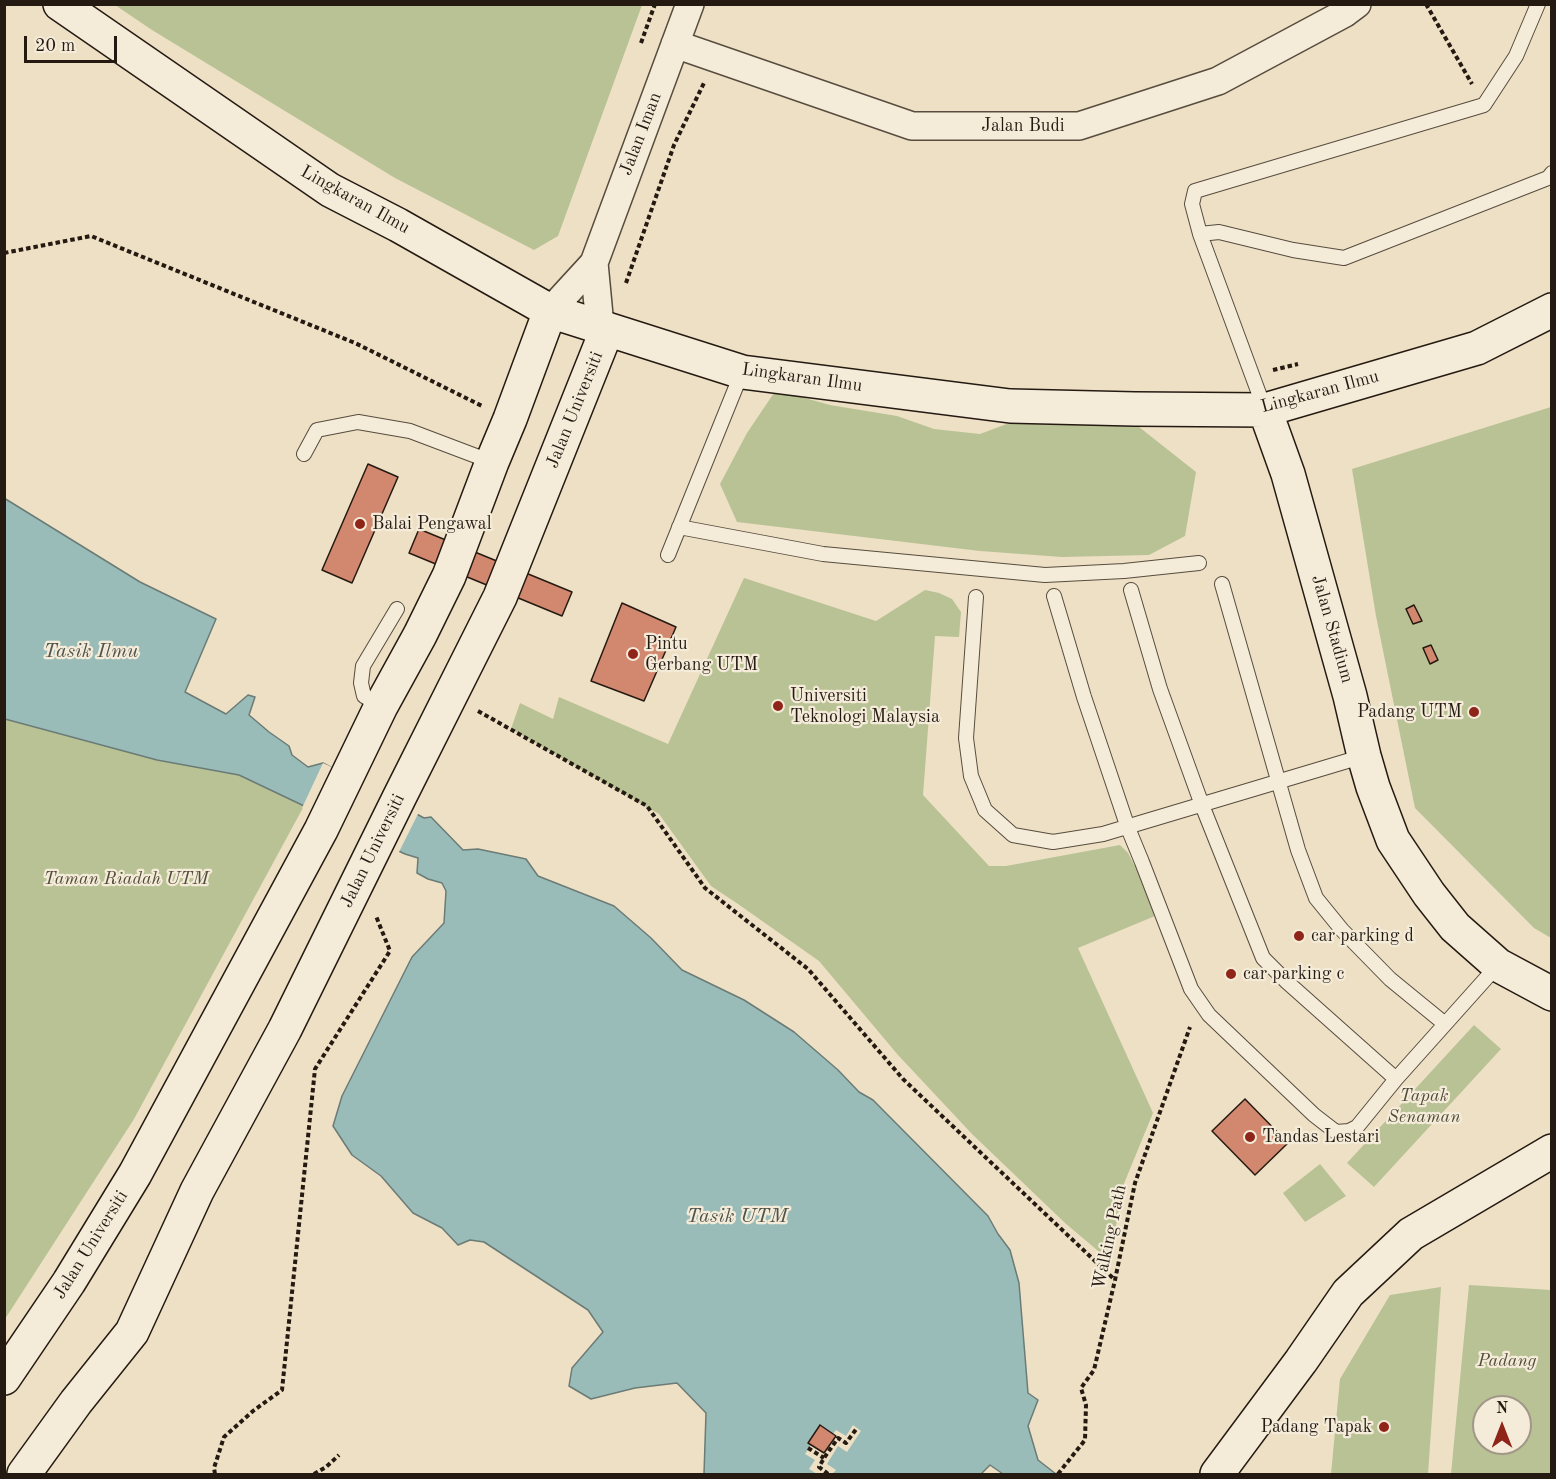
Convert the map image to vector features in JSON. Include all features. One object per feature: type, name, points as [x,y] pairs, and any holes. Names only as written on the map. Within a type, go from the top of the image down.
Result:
[{"type":"street","name":"Lingkaran Ilmu","points":[[60,4],[330,190],[399,225],[550,310],[742,372],[1010,406],[1265,410],[1477,348],[1551,310]]},
{"type":"street","name":"Jalan Iman","points":[[594,263],[690,4]]},
{"type":"street","name":"Jalan Budi","points":[[675,44],[912,126],[1079,126],[1218,81],[1345,14],[1357,4]]},
{"type":"street","name":"Jalan Universiti","points":[[4,1378],[69,1282],[135,1174],[321,830],[381,706],[449,576],[550,310],[594,263]]},
{"type":"street","name":"Jalan Universiti","points":[[24,1474],[76,1402],[132,1332],[197,1191],[285,1029],[500,597],[602,342],[594,263]]},
{"type":"street","name":"Jalan Stadium","points":[[1265,410],[1288,474],[1350,696],[1372,787],[1393,840],[1455,927],[1498,965],[1551,994]]},
{"type":"street","points":[[1217,1474],[1348,1293],[1411,1234],[1551,1150]]},
{"type":"lane","points":[[1265,410],[1200,234],[1191,204],[1195,191],[1484,105],[1516,56],[1538,4]]},
{"type":"lane","points":[[1200,234],[1219,232],[1293,250],[1344,258],[1548,178],[1551,174]]},
{"type":"lane","points":[[668,555],[742,372]]},
{"type":"lane","points":[[304,454],[317,430],[358,422],[410,431],[492,462]]},
{"type":"lane","points":[[679,528],[823,554],[1045,575],[1124,571],[1199,563]]},
{"type":"lane","points":[[1221,584],[1298,850],[1316,898],[1342,930],[1390,979],[1445,1023]]},
{"type":"lane","points":[[1131,590],[1160,689],[1202,805],[1263,958],[1396,1079]]},
{"type":"lane","points":[[1054,596],[1084,697],[1128,828],[1191,989],[1209,1015],[1314,1115],[1336,1132],[1349,1131],[1357,1127],[1396,1079],[1498,965]]},
{"type":"lane","points":[[976,597],[966,738],[971,776],[985,810],[1012,835],[1053,842],[1102,834],[1364,756]]},
{"type":"lane","points":[[381,706],[364,696],[361,683],[363,666],[398,609]]},
{"type":"path","points":[[639,49],[655,4]]},
{"type":"path","points":[[1426,4],[1484,105]]},
{"type":"path","points":[[625,285],[674,145],[704,83]]},
{"type":"path","points":[[4,253],[91,236],[355,343],[510,419]]},
{"type":"path","points":[[451,696],[647,806],[705,888],[808,969],[903,1078],[1115,1280]]},
{"type":"path","points":[[215,1474],[214,1468],[224,1437],[253,1411],[282,1390],[315,1069],[390,951],[374,909]]},
{"type":"path","name":"Walking Path","points":[[1058,1474],[1085,1440],[1086,1406],[1081,1388],[1094,1370],[1135,1183],[1199,1000]]},
{"type":"path","points":[[826,1474],[819,1467],[824,1458],[838,1438],[846,1443],[857,1428]]},
{"type":"path","points":[[808,1448],[824,1458]]},
{"type":"path","points":[[317,1474],[339,1455]]},
{"type":"green space","points":[[115,5],[642,5],[558,236],[534,250],[395,178],[152,30]]},
{"type":"green space","points":[[776,390],[830,405],[897,416],[934,429],[980,434],[1012,422],[1134,423],[1196,472],[1185,536],[1149,555],[1062,557],[980,551],[737,522],[720,484],[747,433]]},
{"type":"green space","name":"Padang UTM","points":[[1551,407],[1551,938],[1534,928],[1415,808],[1376,616],[1352,469]]},
{"type":"green space","points":[[744,578],[876,621],[925,590],[952,599],[961,612],[959,637],[935,636],[923,795],[989,866],[1006,866],[1120,845],[1128,853],[1155,916],[1078,948],[1153,1113],[1123,1186],[1110,1261],[1065,1223],[972,1134],[898,1055],[819,961],[711,886],[659,814],[511,729],[520,703],[553,719],[559,697],[668,744]]},
{"type":"green space","name":"Taman Riadah UTM","points":[[5,719],[157,760],[239,775],[304,806],[134,1119],[5,1319]]},
{"type":"green space","name":"Tapak Senaman","points":[[1474,1025],[1501,1049],[1374,1187],[1347,1163]]},
{"type":"green space","points":[[1320,1164],[1346,1196],[1305,1222],[1283,1193]]},
{"type":"green space","name":"Padang","points":[[1469,1285],[1551,1290],[1551,1474],[1451,1474]]},
{"type":"green space","name":"Padang Tapak","points":[[1441,1287],[1428,1474],[1331,1474],[1340,1379],[1390,1295]]},
{"type":"water","name":"Tasik UTM","points":[[4,498],[140,582],[216,619],[185,692],[226,714],[248,695],[255,697],[249,715],[289,746],[292,755],[308,767],[323,763],[424,818],[431,817],[463,850],[478,849],[526,859],[538,876],[614,906],[651,938],[682,970],[744,1000],[794,1032],[838,1070],[859,1092],[873,1100],[988,1216],[1010,1250],[1019,1283],[1028,1393],[1038,1400],[1028,1426],[1038,1460],[1056,1474],[1003,1474],[990,1465],[981,1474],[704,1474],[706,1413],[677,1383],[635,1388],[591,1399],[569,1386],[572,1368],[603,1332],[588,1310],[484,1242],[470,1240],[458,1245],[442,1228],[413,1213],[381,1176],[352,1155],[333,1126],[342,1096],[412,957],[444,923],[446,891],[442,883],[417,873],[418,858],[405,854],[239,775],[157,760],[5,719]]},
{"type":"pier","points":[[323,763],[419,812],[398,854],[302,808]]},
{"type":"pier","points":[[820,1425],[833,1434],[836,1430],[846,1436],[853,1425],[861,1431],[847,1452],[838,1446],[827,1464],[836,1470],[832,1474],[817,1474],[809,1469],[815,1460],[805,1454],[811,1445],[808,1443]]},
{"type":"building","name":"Balai Pengawal","points":[[368,464],[398,477],[352,583],[322,570]]},
{"type":"building","points":[[419,529],[572,592],[562,616],[409,553]]},
{"type":"building","name":"Pintu Gerbang UTM","points":[[622,603],[676,627],[644,701],[591,681]]},
{"type":"building","points":[[1414,605],[1422,621],[1413,624],[1406,609]]},
{"type":"building","points":[[1431,645],[1438,660],[1430,664],[1423,648]]},
{"type":"building","name":"Tandas Lestari","points":[[1245,1099],[1288,1143],[1255,1175],[1212,1131]]},
{"type":"building","points":[[820,1425],[836,1436],[824,1453],[808,1443]]},
{"type":"place","name":"Balai Pengawal","points":[[360,524]]},
{"type":"place","name":"Pintu Gerbang UTM","points":[[633,654]]},
{"type":"place","name":"Universiti Teknologi Malaysia","points":[[778,706]]},
{"type":"place","name":"Padang UTM","points":[[1474,712]]},
{"type":"place","name":"car parking d","points":[[1299,936]]},
{"type":"place","name":"car parking c","points":[[1231,974]]},
{"type":"place","name":"Tandas Lestari","points":[[1250,1137]]},
{"type":"place","name":"Padang Tapak","points":[[1384,1427]]},
{"type":"water label","name":"Tasik Ilmu","points":[[91,652]]}]
